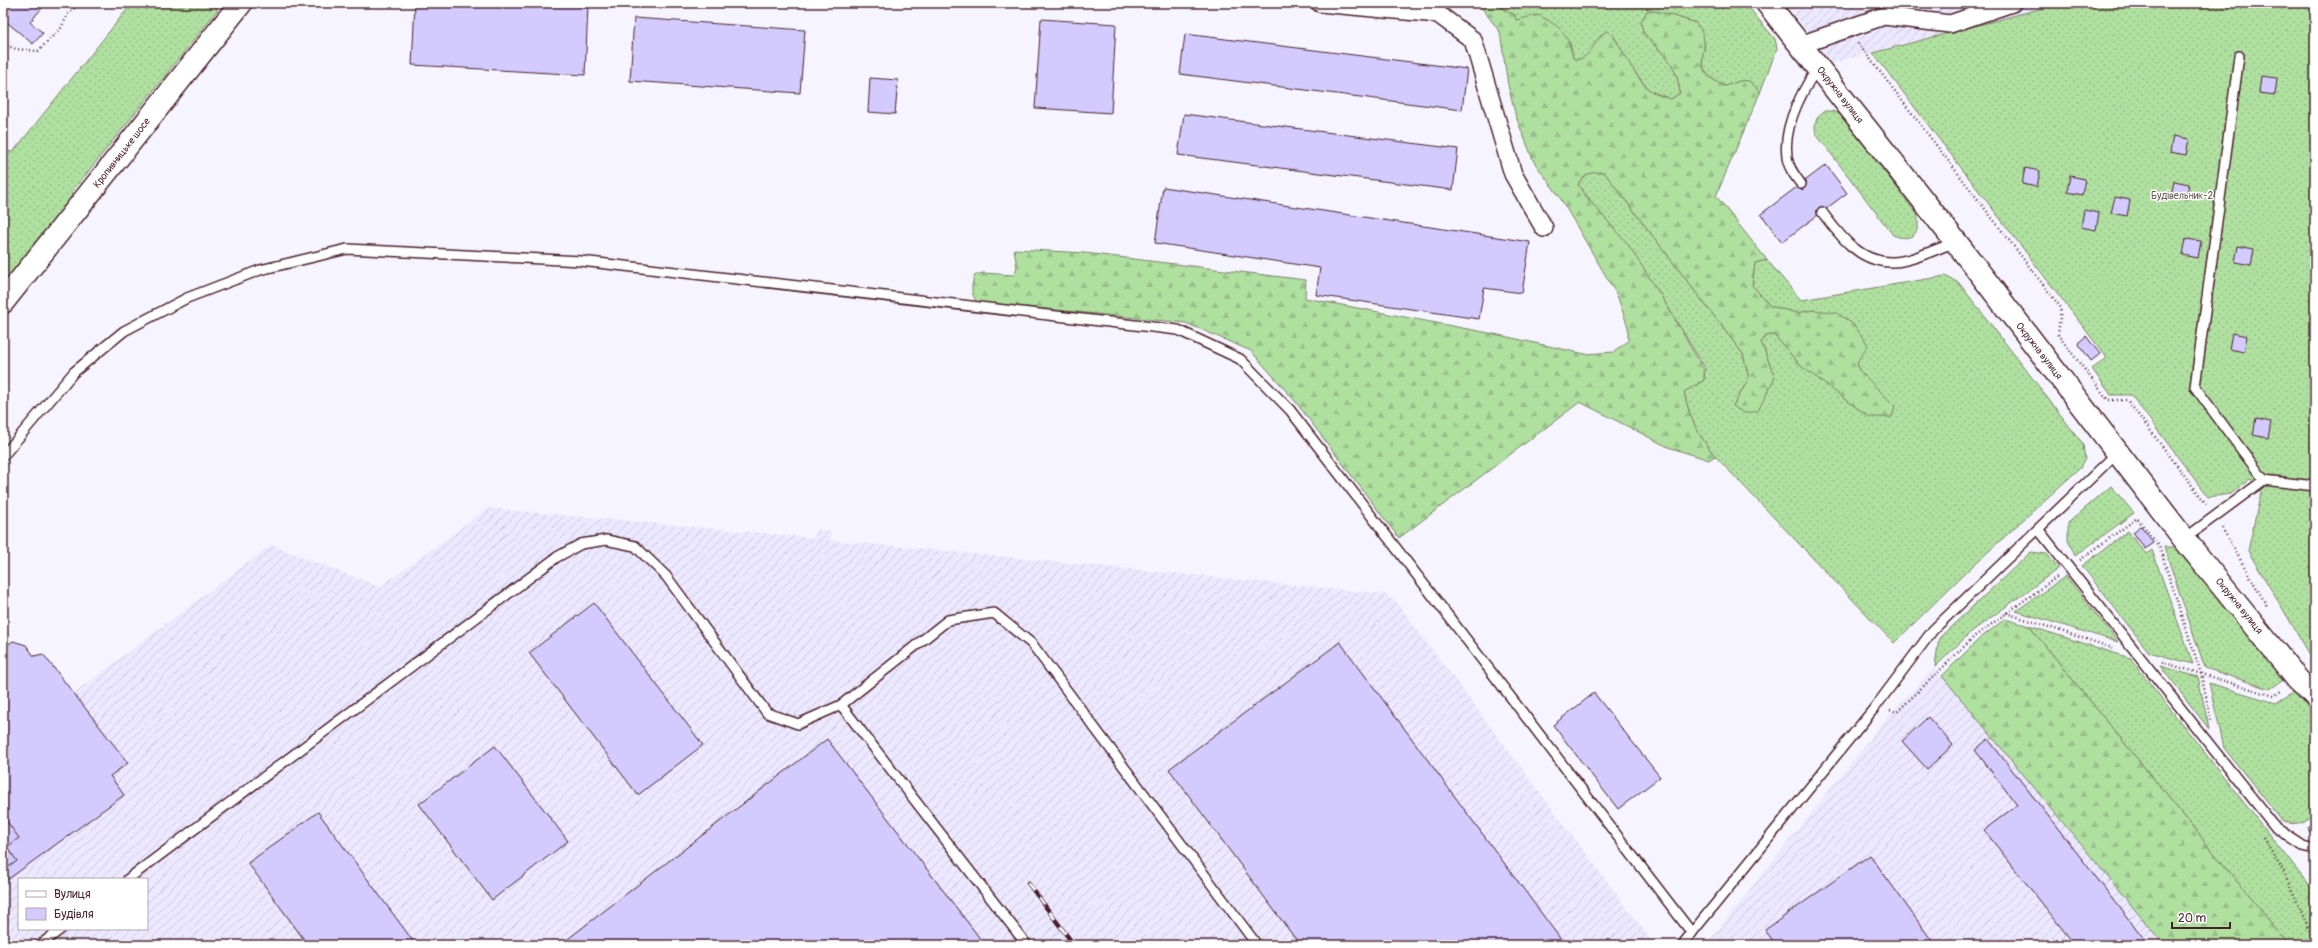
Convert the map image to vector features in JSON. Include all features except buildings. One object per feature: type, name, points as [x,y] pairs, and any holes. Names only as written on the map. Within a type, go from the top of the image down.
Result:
[{"type":"main road","name":"Окружна вулиця","points":[[1767,3],[1956,242],[2184,539],[2298,680],[2315,696]]},
{"type":"main road","name":"Кропивницьке шосе","points":[[3,302],[234,7]]},
{"type":"street","points":[[1320,3],[1438,14],[1473,40],[1513,174],[1544,228]]},
{"type":"street","points":[[1800,45],[1884,16],[1950,24],[2012,3]]},
{"type":"lane","points":[[2239,56],[2195,387],[2264,480]]},
{"type":"lane","points":[[1801,184],[1792,173],[1787,157],[1788,141],[1791,124],[1806,85],[1818,67]]},
{"type":"lane","points":[[1822,212],[1840,237],[1856,251],[1875,259],[1892,262],[1956,242]]},
{"type":"lane","points":[[3,456],[74,372],[124,331],[187,298],[260,270],[347,249],[581,261],[1178,330],[1240,359],[1290,410],[1692,933]]},
{"type":"lane","points":[[1682,945],[1876,706],[1933,630],[2117,452]]},
{"type":"lane","points":[[2184,539],[2264,480],[2315,486]]},
{"type":"lane","points":[[2038,529],[2276,828],[2303,846],[2315,850]]},
{"type":"lane","points":[[129,878],[557,557],[581,544],[606,540],[636,546],[666,576],[767,713],[798,724],[841,705],[948,620],[994,613],[1032,644],[1257,945]]},
{"type":"lane","points":[[841,705],[1027,945]]},
{"type":"lane","points":[[40,945],[60,930]]},
{"type":"path","points":[[3,44],[16,49],[38,51],[61,28],[68,14],[80,3]]},
{"type":"path","points":[[1847,29],[2061,308],[2058,335],[2108,400],[2127,400],[2215,516],[2270,612]]},
{"type":"path","points":[[1876,706],[1897,712],[1975,636],[2138,518],[2158,546]]},
{"type":"shaded area","points":[[1785,3],[2062,3],[1832,63]]},
{"type":"shaded area","points":[[488,508],[814,538],[817,530],[831,531],[830,540],[1385,594],[1397,603],[1655,945],[3,945],[3,648],[13,641],[26,645],[34,656],[43,654],[74,693],[271,545],[380,587]]},
{"type":"shaded area","points":[[1935,667],[2164,945],[1706,945],[1888,716]]},
{"type":"green space","points":[[132,3],[216,3],[217,11],[71,193],[82,204],[3,302],[3,150],[13,152]]},
{"type":"green space","points":[[1478,3],[1498,3],[1504,10],[1515,15],[1516,20],[1538,15],[1546,19],[1558,27],[1566,36],[1573,58],[1577,60],[1590,52],[1602,34],[1606,31],[1617,42],[1644,85],[1655,94],[1671,99],[1680,93],[1675,72],[1668,58],[1643,33],[1641,22],[1647,11],[1651,11],[1664,13],[1696,23],[1702,32],[1704,41],[1703,65],[1705,72],[1712,79],[1725,86],[1745,80],[1749,81],[1760,93],[1716,196],[1767,260],[1755,263],[1752,285],[1770,306],[1797,313],[1813,310],[1837,313],[1854,325],[1868,345],[1857,362],[1859,370],[1895,406],[1892,417],[1869,417],[1801,366],[1774,335],[1767,335],[1761,342],[1775,377],[1758,411],[1744,413],[1733,406],[1749,378],[1743,354],[1604,172],[1595,172],[1586,175],[1578,184],[1583,193],[1627,243],[1660,294],[1704,370],[1704,380],[1684,392],[1695,426],[1715,456],[1709,460],[1668,447],[1580,402],[1399,538],[1295,401],[1251,351],[1186,323],[977,302],[975,299],[972,289],[975,275],[983,273],[1014,275],[1017,267],[1014,249],[1085,253],[1306,280],[1305,298],[1494,334],[1585,354],[1614,352],[1628,341],[1628,327],[1617,295],[1559,196],[1534,162],[1516,117],[1508,85],[1500,32]]},
{"type":"green space","points":[[1498,3],[1745,3],[1775,39],[1777,48],[1760,93],[1752,83],[1745,80],[1725,86],[1712,78],[1705,70],[1703,65],[1703,53],[1705,45],[1696,23],[1664,13],[1647,11],[1642,23],[1643,33],[1668,59],[1672,65],[1678,82],[1680,93],[1671,99],[1650,91],[1628,63],[1613,34],[1601,35],[1587,57],[1577,60],[1573,58],[1570,43],[1515,20],[1515,15],[1504,10]]},
{"type":"green space","name":"Будівельник-2","points":[[2062,3],[2315,3],[2315,663],[2248,551],[2261,492],[2251,478],[2231,494],[2208,497],[2131,395],[2111,395],[2092,369],[2107,358],[1873,53]]},
{"type":"green space","points":[[1824,111],[1833,111],[1841,115],[1917,214],[1918,226],[1914,235],[1905,238],[1893,235],[1816,134],[1816,121]]},
{"type":"green space","points":[[1593,172],[1604,172],[1743,354],[1749,378],[1733,406],[1775,377],[1761,342],[1767,335],[1774,335],[1801,366],[1895,406],[1859,370],[1857,362],[1813,310],[1797,313],[1770,306],[1752,285],[1755,263],[1767,260],[1801,300],[1945,276],[1959,283],[2083,444],[2085,459],[2080,468],[1966,572],[1894,643],[1715,456],[1703,440],[1689,411],[1684,392],[1704,380],[1705,368],[1660,294],[1578,184],[1584,175]]},
{"type":"green space","points":[[2111,486],[2134,513],[2075,556],[2068,540],[2068,523]]},
{"type":"green space","points":[[2128,531],[2146,554],[2152,550],[2193,664],[2149,652],[2082,566]]},
{"type":"green space","points":[[2164,547],[2175,547],[2285,679],[2270,689],[2205,668]]},
{"type":"green space","points":[[2031,552],[2047,554],[2059,568],[1971,632],[1935,667],[1939,638]]},
{"type":"green space","points":[[2066,576],[2118,642],[2016,611]]},
{"type":"green space","points":[[2005,619],[2029,626],[2289,945],[2164,945],[1942,676],[1978,640]]},
{"type":"green space","points":[[2029,626],[2130,658],[2315,893],[2315,945],[2289,945]]},
{"type":"green space","points":[[2160,666],[2198,677],[2209,729]]},
{"type":"green space","points":[[2209,683],[2276,703],[2295,691],[2315,710],[2315,813],[2300,823],[2292,824],[2282,821],[2224,748]]},
{"type":"railway","points":[[1028,883],[1074,945]]}]
